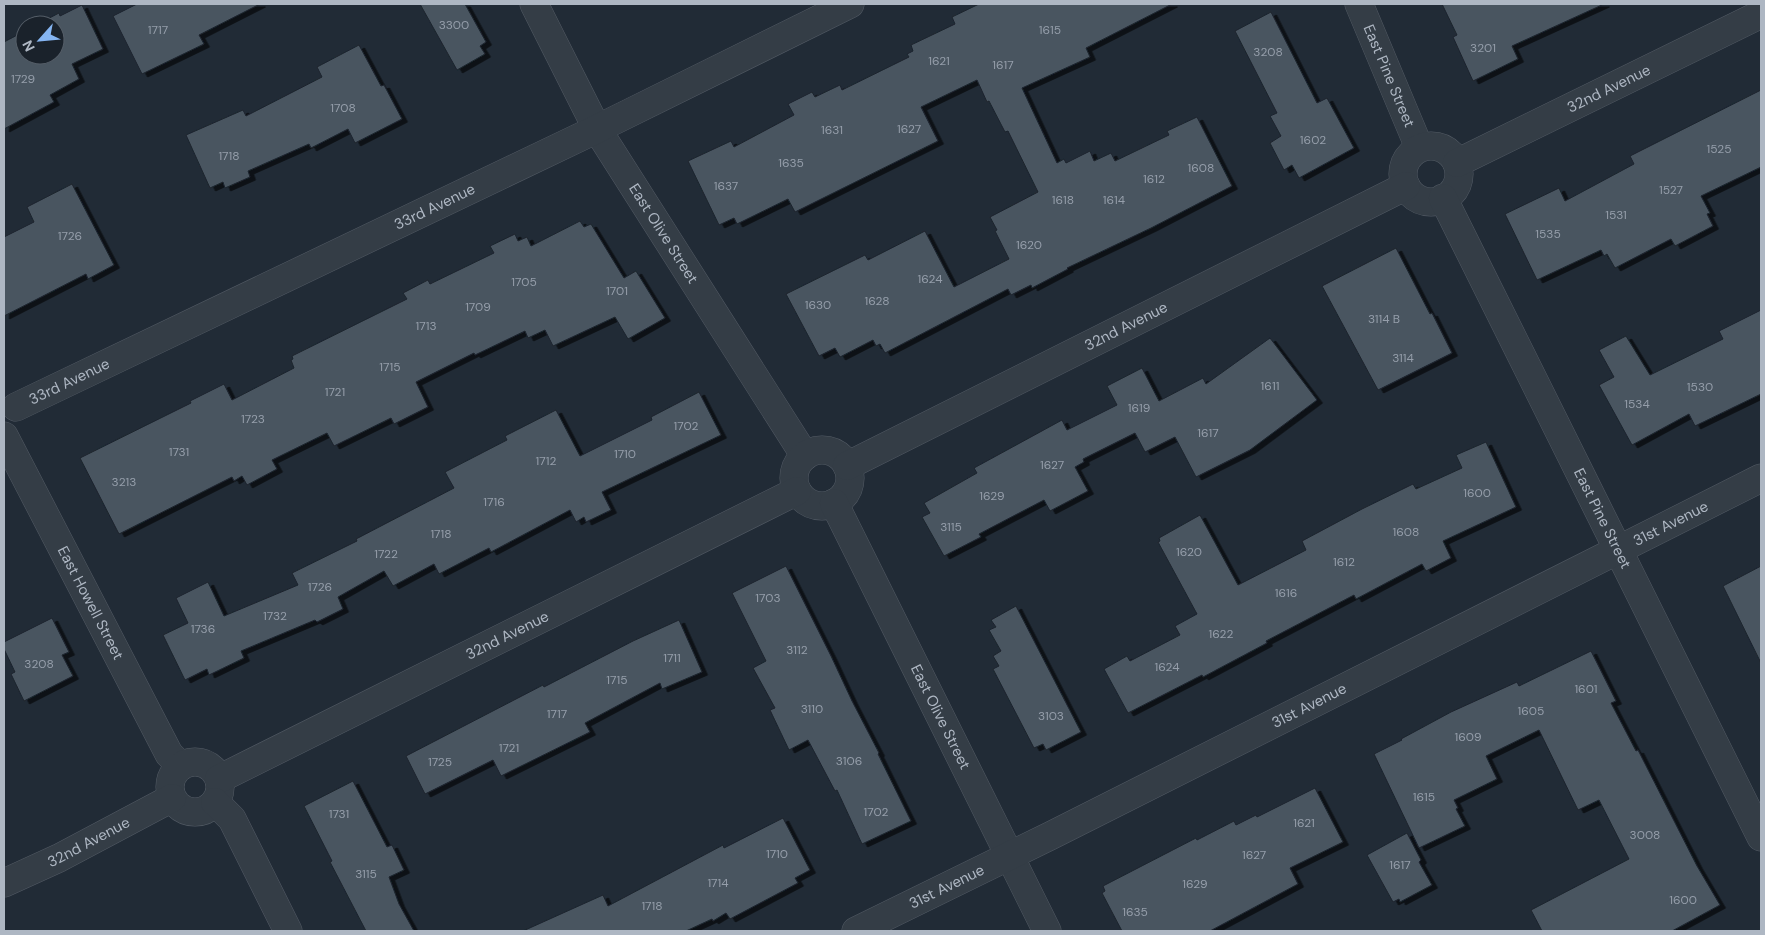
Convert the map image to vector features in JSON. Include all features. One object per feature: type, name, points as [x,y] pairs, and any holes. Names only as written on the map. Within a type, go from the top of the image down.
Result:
[{"type":"street","name":"East Olive Street","points":[[534,4],[597,129],[805,456]]},
{"type":"street","name":"33rd Avenue","points":[[10,401],[597,129],[850,4]]},
{"type":"street","name":"East Pine Street","points":[[1359,4],[1419,148]]},
{"type":"street","name":"32nd Avenue","points":[[1457,163],[1761,14]]},
{"type":"street","points":[[1442,147],[1449,152],[1457,163],[1459,179],[1456,188],[1449,196],[1431,202],[1422,200],[1414,196],[1404,181],[1403,172],[1405,164],[1409,156],[1419,148],[1442,147]]},
{"type":"street","name":"32nd Avenue","points":[[847,466],[1406,186]]},
{"type":"street","name":"East Pine Street","points":[[1443,198],[1761,837]]},
{"type":"street","points":[[4,436],[9,434],[18,420],[10,401]]},
{"type":"street","name":"East Howell Street","points":[[4,436],[169,754],[181,766]]},
{"type":"street","points":[[813,451],[830,451],[839,455],[847,466],[850,481],[847,490],[834,503],[825,506],[815,505],[807,501],[797,490],[794,479],[795,470],[805,456],[813,451]]},
{"type":"street","name":"31st Avenue","points":[[856,931],[1761,478]]},
{"type":"street","name":"32nd Avenue","points":[[217,791],[797,490]]},
{"type":"street","name":"East Olive Street","points":[[834,503],[1047,931]]},
{"type":"street","points":[[217,791],[209,808],[192,812],[177,805],[172,798],[170,782],[181,766],[192,762],[200,762],[214,770],[217,791],[288,931]]},
{"type":"street","name":"32nd Avenue","points":[[4,883],[59,858],[172,798]]},
{"type":"building","points":[[137,4],[260,4],[199,35],[204,44],[142,74],[113,16]]},
{"type":"building","points":[[420,4],[465,4],[486,42],[480,46],[485,54],[457,70]]},
{"type":"building","points":[[979,4],[1172,4],[1086,48],[1090,57],[1022,88],[1057,163],[1064,159],[1066,163],[1090,151],[1094,161],[1111,153],[1115,161],[1169,135],[1167,131],[1197,117],[1232,186],[1151,228],[1067,268],[1032,288],[1031,285],[1011,295],[1008,289],[885,353],[880,344],[876,346],[873,340],[840,357],[835,348],[819,356],[786,294],[865,255],[868,260],[925,231],[954,287],[1009,259],[990,217],[1038,192],[1008,131],[1005,132],[989,101],[987,102],[977,80],[921,107],[938,141],[795,212],[788,199],[737,224],[734,218],[719,225],[688,161],[731,141],[734,147],[794,115],[788,104],[812,92],[815,97],[840,85],[842,90],[909,57],[907,54],[913,51],[911,45],[955,24],[952,17]]},
{"type":"building","points":[[1442,4],[1604,4],[1512,46],[1518,59],[1473,81],[1453,37],[1457,35]]},
{"type":"building","points":[[82,5],[103,49],[72,64],[79,79],[50,95],[54,102],[4,129],[4,42],[15,36],[15,65],[65,65],[65,15],[62,15]]},
{"type":"building","points":[[1271,12],[1317,103],[1327,98],[1354,148],[1299,178],[1292,165],[1284,170],[1270,143],[1281,136],[1270,116],[1277,113],[1235,31]]},
{"type":"building","points":[[359,45],[381,86],[384,85],[402,119],[355,143],[348,129],[311,148],[309,144],[248,171],[250,177],[225,188],[223,182],[210,188],[186,135],[243,110],[246,116],[322,77],[317,67]]},
{"type":"building","points":[[1761,90],[1761,167],[1701,196],[1710,213],[1707,214],[1713,226],[1675,246],[1671,239],[1615,268],[1607,254],[1604,256],[1601,250],[1537,280],[1505,214],[1559,188],[1565,201],[1634,164],[1630,156]]},
{"type":"building","points":[[72,184],[114,265],[88,279],[86,274],[4,316],[4,237],[34,222],[27,207]]},
{"type":"building","points":[[580,221],[584,227],[591,224],[624,278],[636,271],[665,318],[628,339],[615,317],[553,346],[545,330],[528,338],[525,331],[475,355],[474,353],[416,382],[428,407],[394,424],[391,418],[334,446],[327,433],[272,460],[277,469],[247,485],[242,476],[234,481],[232,477],[119,534],[80,458],[191,403],[190,401],[224,384],[232,400],[294,368],[291,360],[293,359],[292,356],[407,299],[403,293],[428,280],[430,284],[494,253],[490,246],[515,234],[518,241],[527,237],[531,246]]},
{"type":"building","points":[[1396,248],[1452,353],[1378,390],[1322,286]]},
{"type":"building","points":[[1761,310],[1761,394],[1695,426],[1689,414],[1632,445],[1599,385],[1614,377],[1599,350],[1626,336],[1650,375],[1723,339],[1719,331]]},
{"type":"building","points":[[1270,338],[1317,400],[1250,450],[1196,477],[1175,437],[1145,452],[1135,433],[1083,459],[1084,462],[1075,467],[1088,491],[1050,511],[1044,500],[979,534],[981,537],[944,556],[922,517],[930,513],[924,503],[977,473],[974,468],[1062,420],[1067,430],[1117,405],[1107,386],[1142,368],[1159,401],[1203,378],[1206,384]]},
{"type":"building","points":[[699,392],[721,435],[602,492],[611,510],[586,522],[584,517],[576,522],[570,510],[491,552],[489,548],[439,574],[434,564],[393,586],[384,571],[338,597],[343,609],[317,622],[315,620],[241,651],[244,658],[209,675],[207,669],[185,680],[163,635],[188,623],[176,598],[208,582],[224,616],[298,585],[292,573],[357,541],[356,539],[454,488],[445,472],[507,440],[505,436],[556,410],[580,456],[652,420],[651,417]]},
{"type":"building","points":[[1486,442],[1516,507],[1443,541],[1451,558],[1426,571],[1422,564],[1356,599],[1354,595],[1266,641],[1267,643],[1203,677],[1202,675],[1128,713],[1104,669],[1127,656],[1130,661],[1180,635],[1175,626],[1197,614],[1158,542],[1160,541],[1159,538],[1200,515],[1238,585],[1306,550],[1302,541],[1362,509],[1413,484],[1416,489],[1462,468],[1456,455]]},
{"type":"building","points":[[786,566],[911,821],[862,844],[837,790],[835,791],[808,740],[789,750],[770,710],[775,708],[753,668],[766,661],[732,593]]},
{"type":"building","points":[[1761,566],[1761,663],[1723,586]]},
{"type":"building","points":[[1016,606],[1081,732],[1046,750],[1043,744],[1034,748],[993,669],[999,666],[993,656],[1001,651],[989,630],[996,627],[991,620]]},
{"type":"building","points":[[52,618],[69,652],[62,655],[73,676],[24,701],[11,674],[15,672],[4,649],[4,642]]},
{"type":"building","points":[[679,620],[702,672],[662,689],[660,683],[585,723],[590,732],[501,776],[493,760],[425,794],[406,756],[543,685],[544,687],[633,641]]},
{"type":"building","points":[[1591,651],[1616,701],[1611,703],[1636,751],[1638,750],[1697,866],[1720,905],[1672,931],[1542,931],[1531,910],[1629,859],[1599,800],[1578,810],[1539,730],[1486,756],[1497,779],[1454,800],[1458,808],[1456,809],[1465,826],[1419,848],[1374,754],[1451,712],[1517,682],[1519,686]]},
{"type":"building","points":[[353,781],[387,847],[392,845],[404,870],[389,877],[399,904],[414,931],[366,931],[330,862],[332,861],[304,806]]},
{"type":"building","points":[[1315,788],[1343,842],[1290,868],[1298,884],[1210,931],[1122,931],[1102,893],[1105,891],[1103,886],[1196,838],[1197,840],[1234,821],[1236,825],[1256,815],[1257,817]]},
{"type":"building","points":[[783,818],[810,870],[795,878],[798,883],[730,919],[726,913],[713,921],[712,919],[686,931],[523,931],[603,895],[608,906],[723,845],[724,848]]},
{"type":"building","points":[[1407,833],[1421,860],[1419,862],[1432,885],[1400,902],[1399,899],[1393,902],[1367,855]]}]
